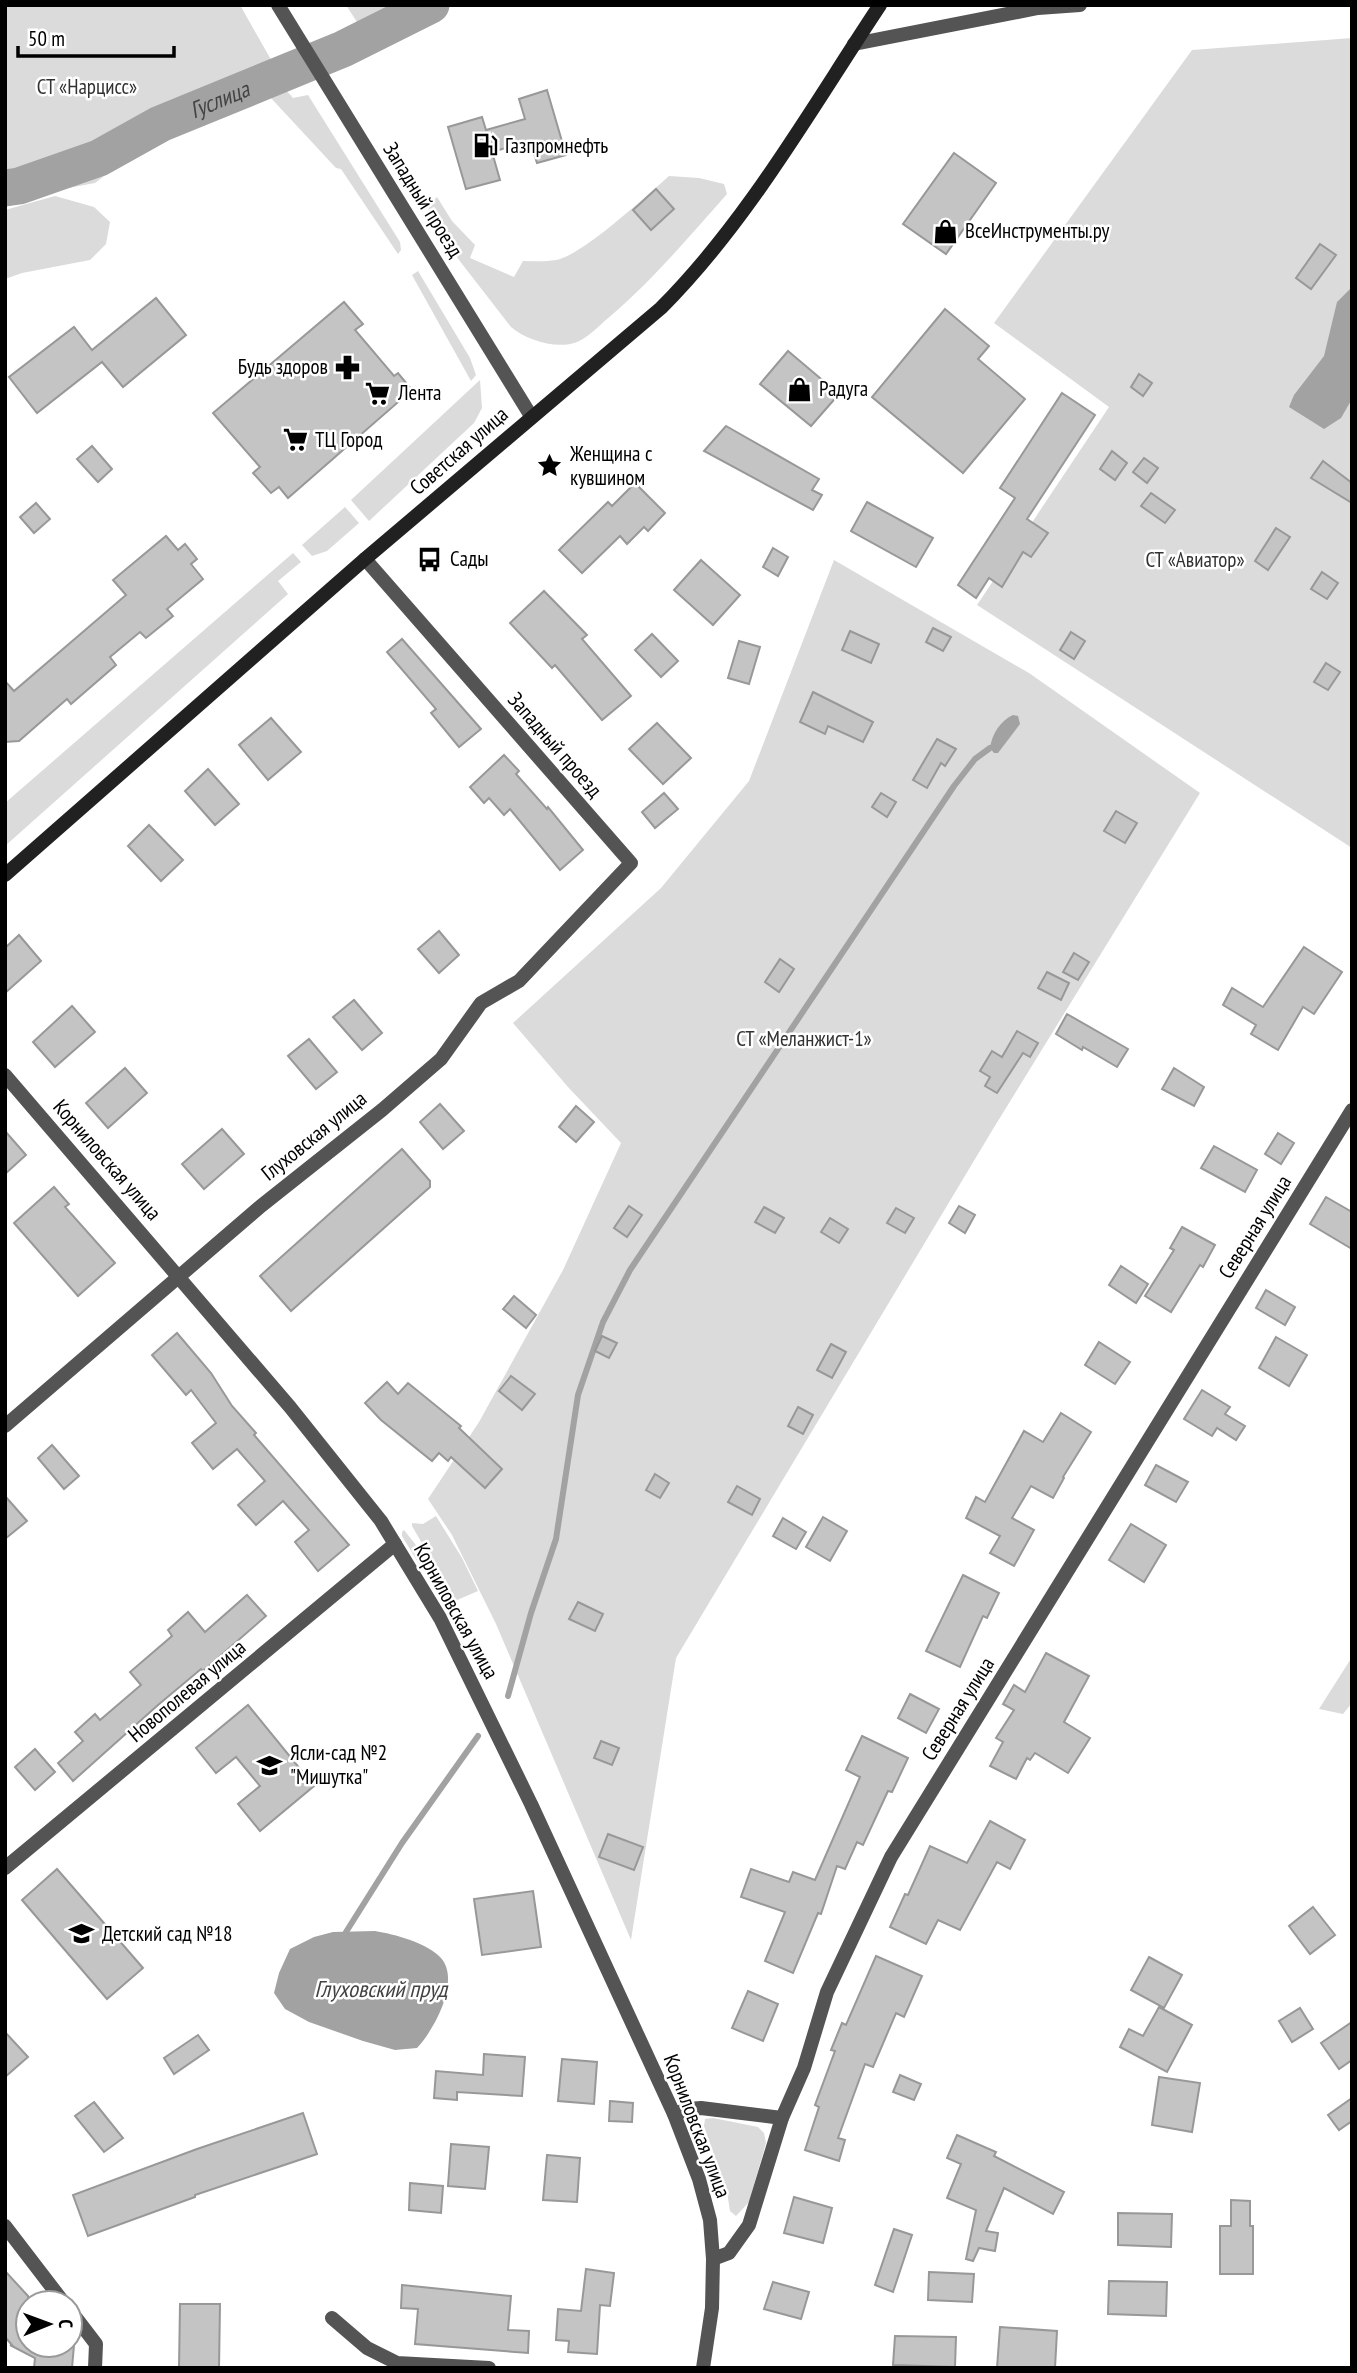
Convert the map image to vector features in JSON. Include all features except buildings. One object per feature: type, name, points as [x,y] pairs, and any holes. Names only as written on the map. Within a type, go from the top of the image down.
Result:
[{"type":"main road","name":"Советская улица","points":[[5,875],[531,416],[637,331],[688,281],[803,125],[880,5]]},
{"type":"street","name":"Западный проезд","points":[[278,5],[531,416]]},
{"type":"street","points":[[854,44],[1038,8],[1080,5]]},
{"type":"street","name":"Западный проезд","points":[[365,559],[631,863]]},
{"type":"street","name":"Глуховская улица","points":[[5,1426],[261,1206],[382,1110],[441,1059],[481,1003],[519,981],[631,863]]},
{"type":"street","name":"Корниловская улица","points":[[5,1075],[290,1407],[396,1544],[440,1618],[515,1770],[674,2115],[706,2199],[713,2259]]},
{"type":"street","name":"Северная улица","points":[[713,2259],[729,2253],[749,2225],[782,2118],[804,2068],[827,1992],[891,1857],[1352,1110]]},
{"type":"street","name":"Новополевая улица","points":[[5,1868],[396,1544]]},
{"type":"street","points":[[674,2115],[701,2108],[782,2118]]},
{"type":"street","points":[[5,2226],[53,2289]]},
{"type":"street","points":[[702,2368],[712,2308],[713,2259]]},
{"type":"street","points":[[332,2318],[367,2347],[397,2363],[489,2368]]},
{"type":"street","points":[[84,2329],[96,2344],[95,2368]]},
{"type":"green space","name":"СТ «Нарцисс»","points":[[5,5],[240,5],[286,86],[125,160],[95,183],[5,200]]},
{"type":"green space","points":[[346,5],[423,5],[366,36]]},
{"type":"green space","name":"СТ «Авиатор»","points":[[1352,38],[1352,848],[977,605],[1109,407],[994,323],[1192,50]]},
{"type":"green space","points":[[286,90],[293,98],[308,95],[400,242],[401,250],[398,254],[341,169],[336,168],[270,97]]},
{"type":"green space","points":[[669,176],[699,178],[724,184],[727,194],[639,290],[589,335],[569,344],[542,342],[511,327],[428,220],[429,205],[437,197],[452,221],[475,245],[470,258],[514,277],[523,261],[556,260],[582,248]]},
{"type":"green space","points":[[55,196],[94,207],[110,222],[106,244],[90,260],[22,273],[5,279],[5,210]]},
{"type":"green space","points":[[418,271],[470,358],[476,375],[471,381],[412,275]]},
{"type":"green space","points":[[480,380],[482,408],[474,423],[369,521],[351,500]]},
{"type":"green space","points":[[345,507],[359,523],[327,551],[312,556],[302,545]]},
{"type":"green space","points":[[293,553],[301,562],[278,581],[288,594],[5,846],[5,803]]},
{"type":"green space","name":"СТ «Меланжист-1»","points":[[834,560],[1029,673],[1200,793],[993,1129],[676,1658],[631,1940],[496,1624],[452,1535],[428,1499],[479,1422],[563,1270],[621,1143],[513,1023],[661,888],[749,781]]},
{"type":"green space","points":[[436,1516],[462,1558],[478,1591],[457,1600],[412,1526],[412,1523],[423,1524]]},
{"type":"green space","points":[[404,1530],[419,1549],[427,1565],[424,1569],[402,1536]]},
{"type":"green space","points":[[1352,1657],[1352,1703],[1343,1714],[1319,1709]]},
{"type":"green space","points":[[713,2118],[758,2127],[764,2133],[766,2143],[749,2202],[736,2216],[730,2211],[727,2192],[704,2126],[705,2119]]},
{"type":"water","points":[[1352,287],[1352,399],[1341,418],[1324,429],[1289,407],[1294,395],[1324,356],[1337,302]]},
{"type":"water","points":[[1013,715],[1018,716],[1020,724],[998,753],[994,753],[990,748],[995,733],[1004,721]]},
{"type":"water","name":"Глуховский пруд","points":[[375,1931],[401,1937],[428,1948],[441,1958],[446,1968],[447,1992],[443,2005],[431,2030],[417,2048],[395,2050],[309,2022],[285,2009],[274,1993],[279,1973],[290,1949],[314,1937],[333,1932]]},
{"type":"waterway","name":"Гуслица","points":[[5,188],[19,186],[99,158],[160,124],[343,49],[431,5]]},
{"type":"waterway","points":[[508,1696],[531,1613],[556,1539],[578,1395],[603,1322],[630,1270],[954,786],[975,759],[990,748]]},
{"type":"waterway","points":[[346,1932],[402,1843],[478,1736]]},
{"type":"place","name":"Газпромнефть","points":[[485,146]]},
{"type":"place","name":"ВсеИнструменты.ру","points":[[945,231]]},
{"type":"place","name":"Будь здоров","points":[[348,367]]},
{"type":"place","name":"Радуга","points":[[799,389]]},
{"type":"place","name":"Лента","points":[[378,393]]},
{"type":"place","name":"ТЦ Город","points":[[295,440]]},
{"type":"place","name":"Женщина с кувшином","points":[[550,466]]},
{"type":"place","name":"Сады","points":[[430,559]]},
{"type":"place","name":"Ясли-сад №2 \"Мишутка\"","points":[[270,1765]]},
{"type":"place","name":"Детский сад №18","points":[[82,1934]]}]
